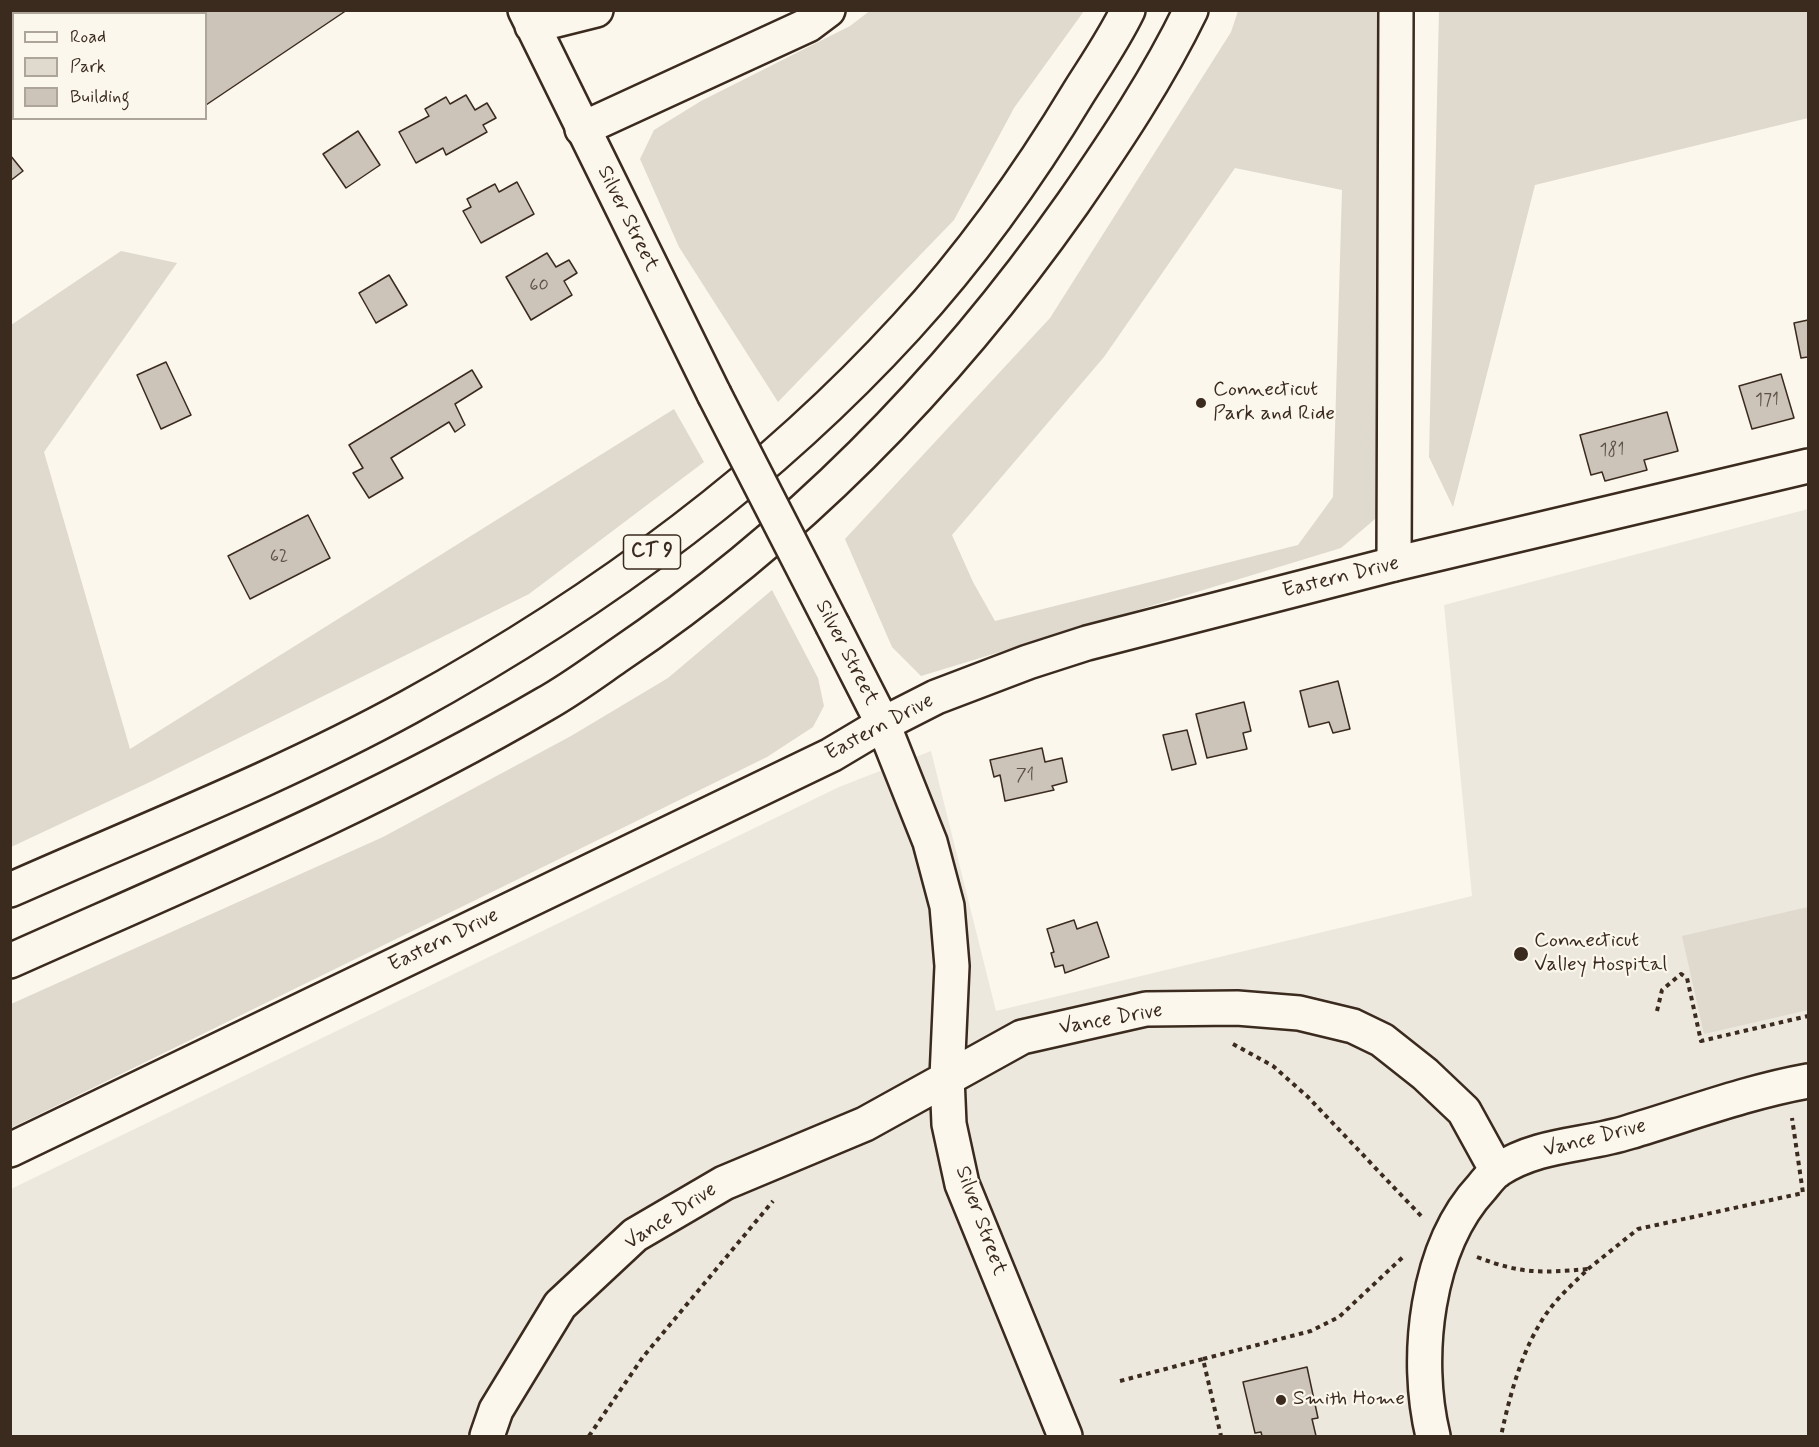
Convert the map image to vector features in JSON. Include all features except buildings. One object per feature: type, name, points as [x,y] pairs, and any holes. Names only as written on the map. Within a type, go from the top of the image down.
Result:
[{"type":"main road","points":[[529,18],[596,10]]},
{"type":"main road","points":[[582,129],[808,25],[828,10]]},
{"type":"main road","name":"CT 9","points":[[10,890],[303,760],[407,708],[512,647],[615,579],[723,497],[815,417],[906,327],[985,233],[1055,132],[1128,10]]},
{"type":"main road","points":[[10,961],[319,823],[434,766],[549,702],[658,629],[759,551],[857,463],[945,368],[1028,266],[1104,159],[1173,48],[1191,10]]},
{"type":"main road","points":[[1394,564],[1396,10]]},
{"type":"main road","name":"Silver Street","points":[[529,18],[714,394],[883,724],[930,842],[947,906],[952,966],[947,1077],[949,1124],[962,1184],[1065,1437]]},
{"type":"main road","name":"Eastern Drive","points":[[10,1150],[831,755],[883,724],[936,697],[1028,662],[1087,643],[1394,564],[1809,466]]},
{"type":"main road","name":"Vance Drive","points":[[487,1437],[496,1410],[560,1305],[635,1235],[724,1183],[865,1124],[1022,1037],[1146,1010],[1237,1008],[1299,1013],[1353,1026],[1382,1040],[1425,1074],[1464,1111],[1497,1171],[1556,1146],[1625,1134],[1753,1093],[1798,1083]]},
{"type":"main road","points":[[1433,1437],[1426,1387],[1427,1325],[1439,1259],[1441,1233],[1497,1171]]},
{"type":"path","points":[[1657,1011],[1662,990],[1681,974],[1687,978],[1701,1041],[1809,1016]]},
{"type":"path","points":[[1231,1043],[1273,1066],[1308,1097],[1441,1233],[1466,1253],[1508,1269],[1543,1273],[1588,1269]]},
{"type":"path","points":[[1501,1437],[1509,1402],[1526,1356],[1549,1311],[1588,1269],[1638,1229],[1803,1192],[1798,1083]]},
{"type":"path","points":[[589,1437],[643,1357],[779,1195]]},
{"type":"path","points":[[1120,1381],[1311,1331],[1338,1317],[1441,1233]]},
{"type":"path","points":[[1203,1359],[1221,1437]]},
{"type":"shaded area","name":"Connecticut Valley Hospital","points":[[1808,509],[1808,1436],[11,1436],[11,1189],[839,787],[931,751],[996,1011],[1472,896],[1444,605]]},
{"type":"green space","points":[[871,10],[1084,11],[1014,108],[954,220],[778,402],[679,247],[640,159],[654,130],[701,101],[850,26]]},
{"type":"green space","points":[[1238,11],[1391,11],[1381,496],[1375,519],[1341,548],[921,676],[892,647],[845,539],[1050,318],[1231,32]],"holes":[[[1235,168],[1342,190],[1333,497],[1298,545],[995,621],[973,582],[952,535],[1104,357]]]},
{"type":"green space","points":[[1439,11],[1808,11],[1808,118],[1535,185],[1453,507],[1429,457]]},
{"type":"green space","points":[[121,251],[177,263],[44,452],[130,749],[674,409],[704,462],[529,594],[150,782],[11,847],[11,325]]},
{"type":"green space","points":[[772,590],[818,678],[824,706],[813,727],[767,757],[11,1128],[11,1004],[383,837],[571,736],[668,678]]},
{"type":"green space","points":[[1808,907],[1808,1010],[1704,1034],[1682,936]]},
{"type":"place","name":"Connecticut Park and Ride","points":[[1201,403]]},
{"type":"place","name":"Connecticut Valley Hospital","points":[[1521,954]]},
{"type":"place","name":"Smith Home","points":[[1281,1400]]}]
